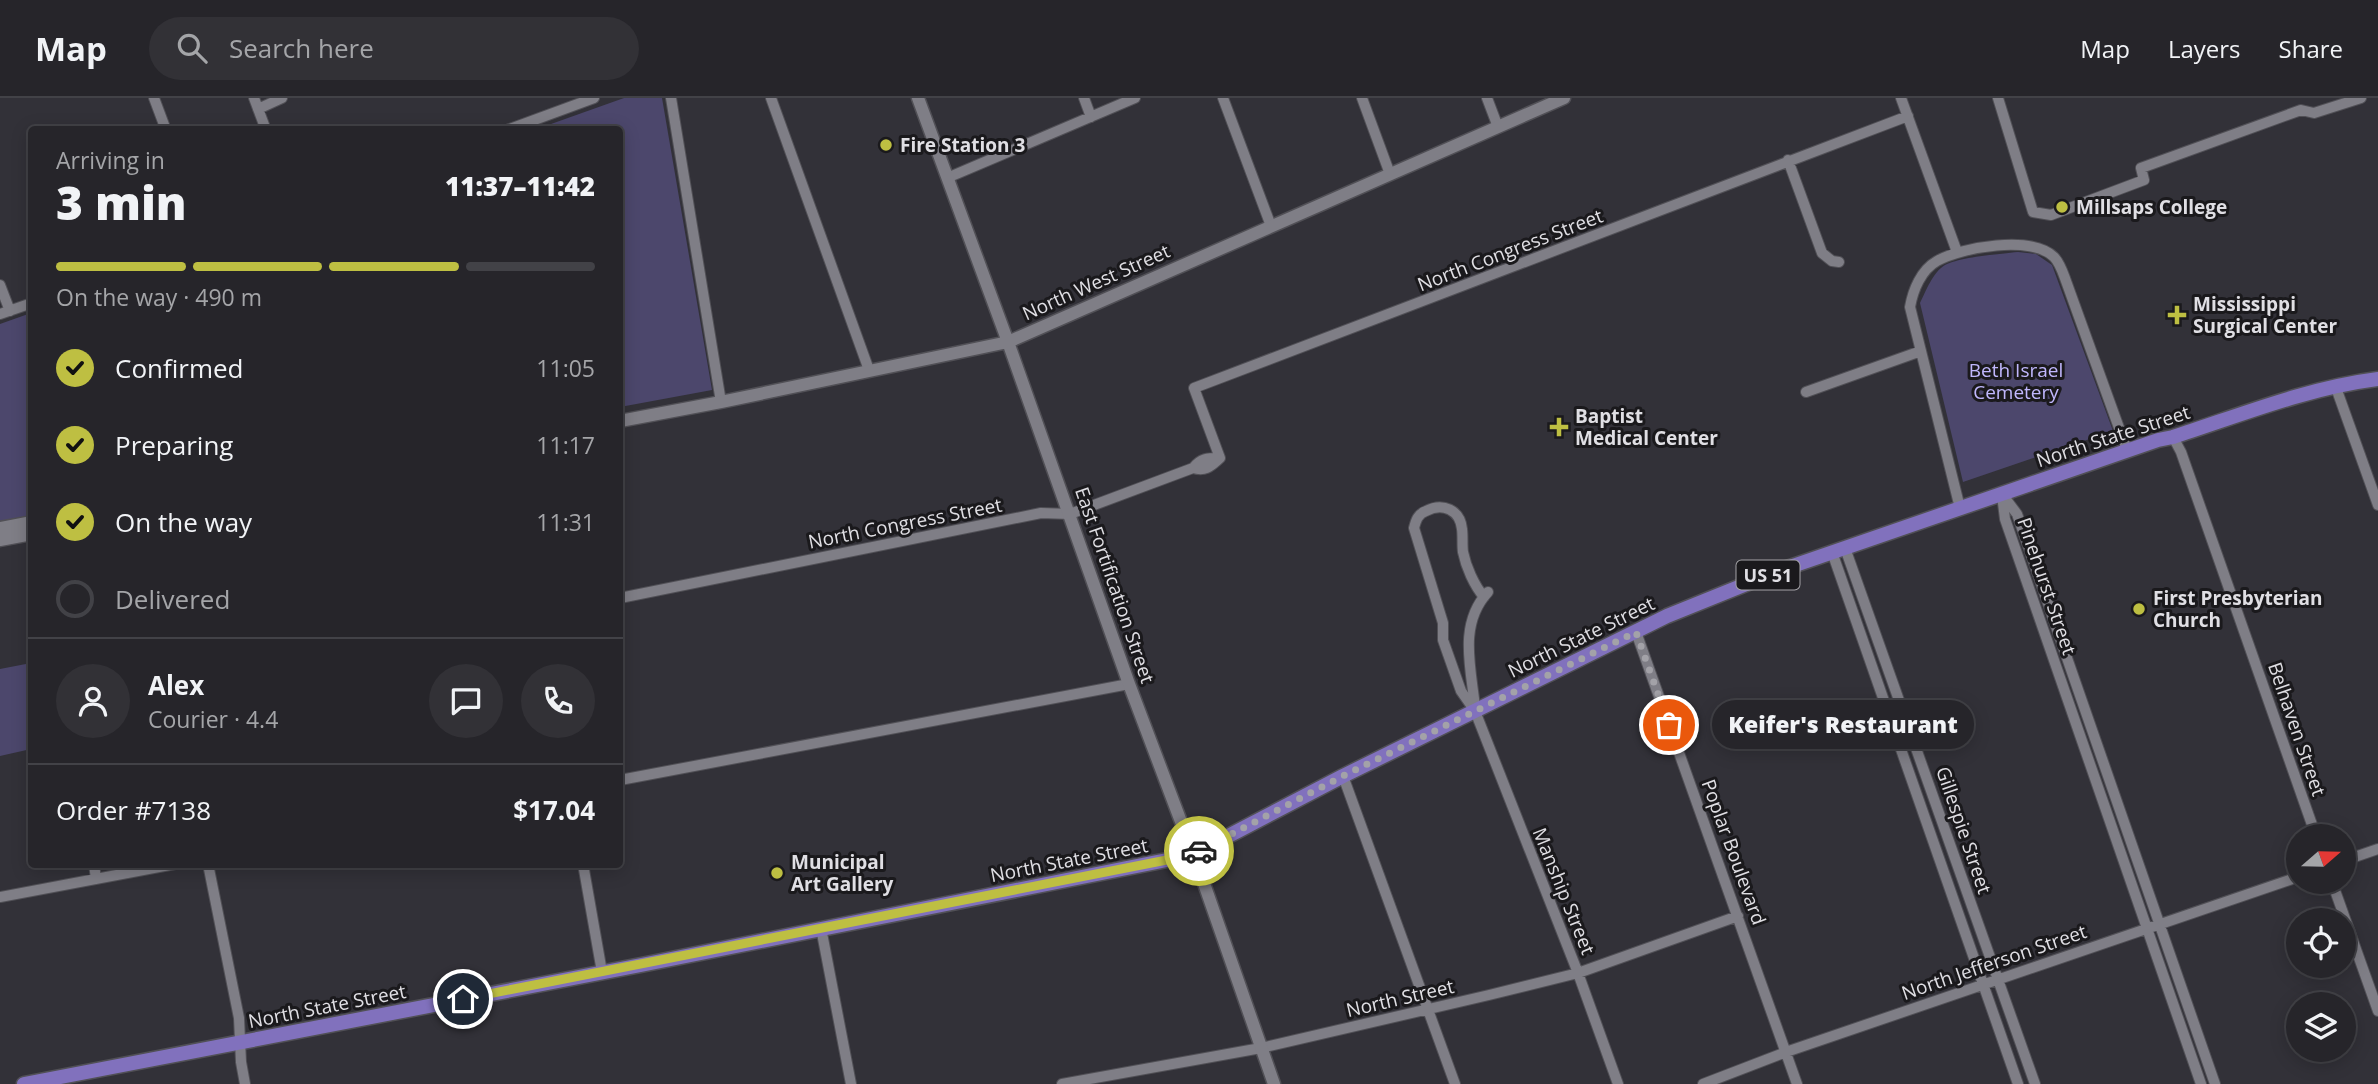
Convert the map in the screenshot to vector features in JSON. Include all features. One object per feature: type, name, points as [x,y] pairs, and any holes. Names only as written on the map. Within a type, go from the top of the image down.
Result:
[{"type":"main road","name":"North State Street","points":[[24,1084],[1192,855],[1343,776],[1707,599],[2127,450],[2301,394],[2335,385],[2378,379]]},
{"type":"street","points":[[154,98],[164,126]]},
{"type":"street","points":[[254,98],[264,126]]},
{"type":"street","points":[[258,109],[282,98]]},
{"type":"street","points":[[560,98],[564,109]]},
{"type":"street","points":[[518,126],[594,98]]},
{"type":"street","points":[[671,98],[721,402]]},
{"type":"street","points":[[772,98],[869,370]]},
{"type":"street","name":"East Fortification Street","points":[[918,98],[1129,684],[1227,946],[1274,1084]]},
{"type":"street","points":[[1084,98],[1091,117]]},
{"type":"street","points":[[947,178],[1135,98]]},
{"type":"street","points":[[1223,98],[1271,226]]},
{"type":"street","points":[[1362,98],[1390,174]]},
{"type":"street","points":[[1487,98],[1498,127]]},
{"type":"street","name":"North West Street","points":[[623,420],[1008,342],[1564,98]]},
{"type":"street","points":[[1901,98],[1957,253]]},
{"type":"street","points":[[1998,98],[2033,212],[2042,215],[2050,215],[2144,180],[2141,168],[2301,110],[2314,113],[2361,98]]},
{"type":"street","name":"North Congress Street","points":[[623,597],[1041,513],[1070,514],[1193,468],[1201,470],[1210,467],[1220,458],[1194,388],[1908,116]]},
{"type":"street","points":[[1788,160],[1822,253],[1832,261],[1839,262]]},
{"type":"street","points":[[1960,508],[1910,307],[1920,279],[1936,262],[1957,253],[1996,246],[2038,247],[2054,257],[2061,268],[2127,450]]},
{"type":"street","points":[[0,285],[5,312],[28,304]]},
{"type":"street","points":[[1806,392],[1921,351]]},
{"type":"street","points":[[2335,385],[2378,505]]},
{"type":"street","name":"Belhaven Street","points":[[2173,437],[2181,452],[2312,824]]},
{"type":"street","name":"Pinehurst Street","points":[[2002,494],[2017,514],[2215,1084]]},
{"type":"street","name":"Pinehurst Street","points":[[2002,494],[2005,519],[2202,1084]]},
{"type":"street","name":"Manship Street","points":[[1475,711],[1461,691],[1443,640],[1443,623],[1414,528],[1422,513],[1432,508],[1444,507],[1457,514],[1462,527],[1463,552],[1476,589],[1486,594],[1468,636],[1468,668],[1475,711],[1578,973],[1618,1084]]},
{"type":"street","points":[[0,528],[28,523]]},
{"type":"street","points":[[0,540],[28,535]]},
{"type":"street","name":"Gillespie Street","points":[[1839,550],[2035,1084]]},
{"type":"street","name":"Gillespie Street","points":[[1839,550],[2018,1084]]},
{"type":"street","name":"Poplar Boulevard","points":[[1636,632],[1797,1084]]},
{"type":"street","points":[[623,779],[1129,684]]},
{"type":"street","points":[[2092,773],[2106,768]]},
{"type":"street","points":[[1343,776],[1455,1084]]},
{"type":"street","points":[[2120,854],[2134,849]]},
{"type":"street","points":[[2356,857],[2378,849]]},
{"type":"street","points":[[95,868],[96,879]]},
{"type":"street","points":[[0,897],[96,879],[119,870],[138,868]]},
{"type":"street","points":[[209,868],[239,1018],[245,1084]]},
{"type":"street","points":[[584,868],[602,972]]},
{"type":"street","name":"North Jefferson Street","points":[[1703,1084],[1786,1052],[2286,881]]},
{"type":"street","points":[[2336,894],[2378,1011]]},
{"type":"street","name":"North Street","points":[[1062,1084],[1261,1048],[1578,973],[1738,916]]},
{"type":"street","points":[[821,928],[851,1084]]},
{"type":"street","points":[[2186,1042],[2199,1037]]},
{"type":"green space","points":[[624,98],[662,98],[712,390],[623,406],[623,126],[545,126]]},
{"type":"green space","name":"Beth Israel Cemetery","points":[[2018,252],[2036,254],[2052,265],[2113,431],[1963,482],[1920,303],[1933,277],[1945,265],[1970,258]]},
{"type":"green space","points":[[28,314],[28,520],[0,525],[0,324]]},
{"type":"green space","points":[[28,664],[28,750],[0,756],[0,669]]},
{"type":"way so far","points":[[1199,851],[1343,776],[1636,632],[1669,725]]},
{"type":"place","name":"Fire Station 3","points":[[886,145]]},
{"type":"place","name":"Millsaps College","points":[[2062,207]]},
{"type":"place","name":"Mississippi Surgical Center","points":[[2177,315]]},
{"type":"place","name":"Baptist Medical Center","points":[[1559,427]]},
{"type":"place","name":"First Presbyterian Church","points":[[2139,609]]},
{"type":"place","name":"Keifer's Restaurant","points":[[1669,725]]},
{"type":"place","name":"Municipal Art Gallery","points":[[777,873]]},
{"type":"route","points":[[463,999],[1081,878],[1192,855],[1199,851]]}]
